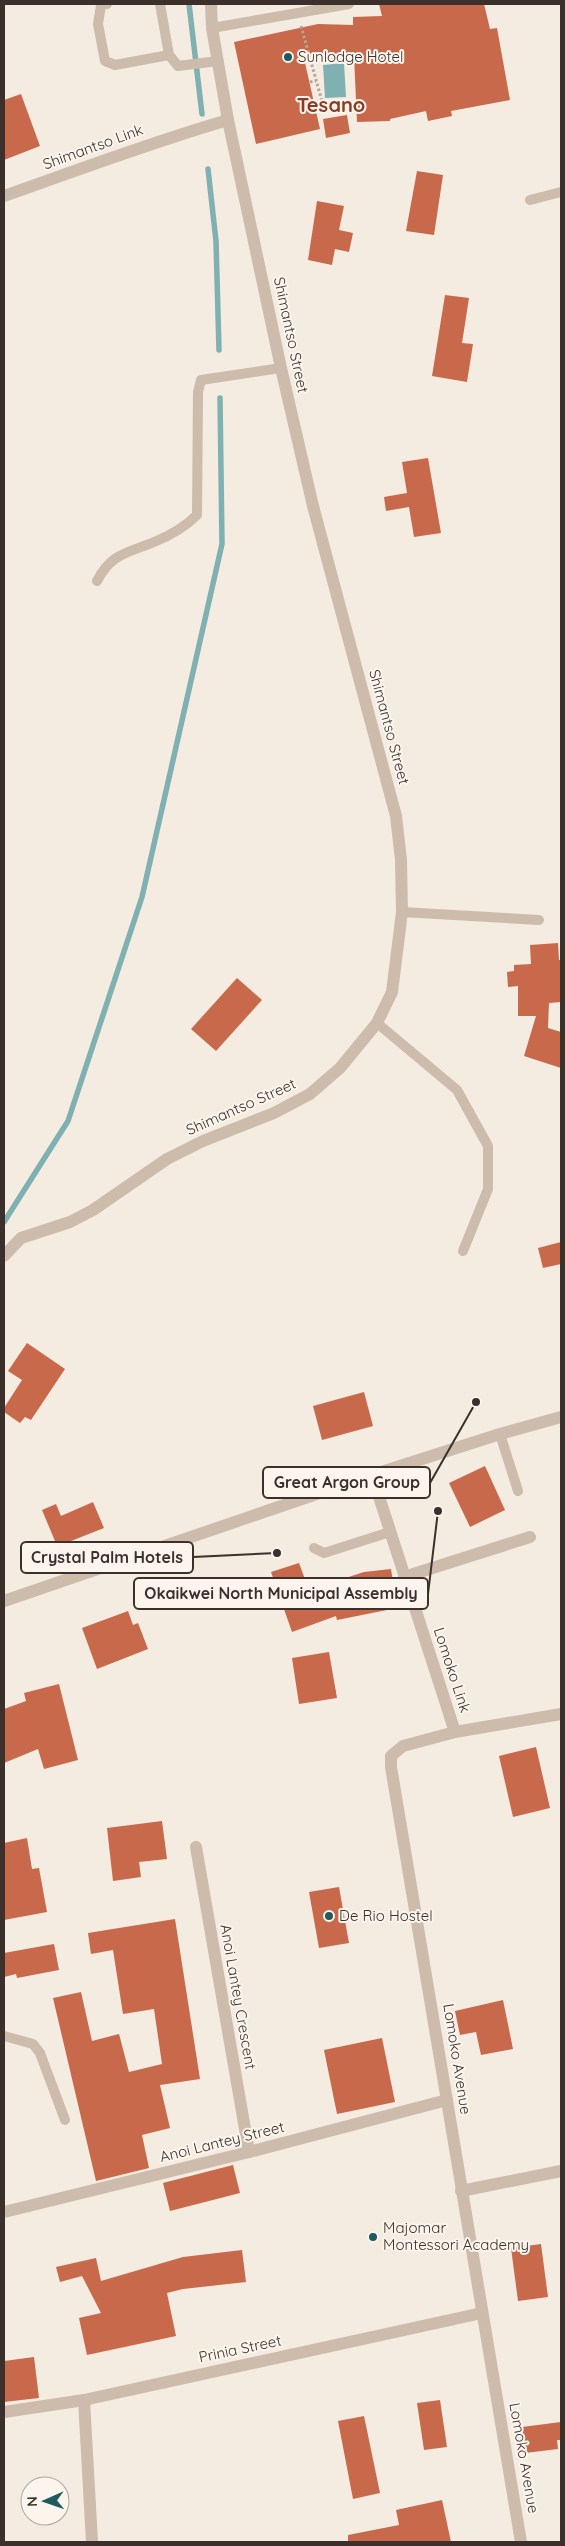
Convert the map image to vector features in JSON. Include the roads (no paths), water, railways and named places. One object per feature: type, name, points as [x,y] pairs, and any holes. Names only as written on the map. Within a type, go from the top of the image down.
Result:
[{"type":"street","name":"Shimantso Street","points":[[4,1256],[21,1238],[70,1222],[93,1210],[167,1159],[203,1141],[274,1113],[310,1094],[340,1068],[377,1022],[392,992],[402,912],[401,860],[396,816],[313,506],[281,368],[228,120],[213,62],[211,4]]},
{"type":"street","name":"Shimantso Link","points":[[4,196],[193,130],[228,120]]},
{"type":"street","points":[[4,1601],[372,1476],[500,1434],[561,1417]]},
{"type":"street","name":"Lomoko Link","points":[[372,1476],[455,1732]]},
{"type":"street","points":[[404,1577],[530,1537]]},
{"type":"street","name":"Lomoko Avenue","points":[[521,2542],[461,2192],[448,2100],[391,1767],[391,1756],[403,1746],[455,1732],[561,1714]]},
{"type":"street","name":"Anoi Lantey Crescent","points":[[196,1848],[249,2152]]},
{"type":"street","name":"Anoi Lantey Street","points":[[4,2212],[249,2152],[448,2100]]},
{"type":"street","points":[[461,2192],[561,2171]]},
{"type":"street","name":"Prinia Street","points":[[4,2412],[84,2400],[482,2313]]},
{"type":"street","points":[[84,2400],[92,2542]]},
{"type":"lane","points":[[107,4],[101,5],[98,24],[105,60],[115,65],[169,55]]},
{"type":"lane","points":[[160,4],[169,55],[178,66],[213,62]]},
{"type":"lane","points":[[212,28],[349,4]]},
{"type":"lane","points":[[530,200],[561,192]]},
{"type":"lane","points":[[97,580],[103,569],[118,555],[155,542],[189,523],[197,515],[198,392],[201,380],[281,368]]},
{"type":"lane","points":[[402,912],[539,920]]},
{"type":"lane","points":[[377,1022],[457,1090],[488,1146],[488,1190],[463,1250]]},
{"type":"lane","points":[[500,1434],[518,1491]]},
{"type":"lane","points":[[314,1548],[324,1553],[334,1552],[390,1532]]},
{"type":"lane","points":[[4,2036],[33,2044],[40,2054],[65,2120]]},
{"type":"water","points":[[344,63],[346,97],[325,98],[323,65]]},
{"type":"waterway","points":[[189,4],[202,114]]},
{"type":"waterway","points":[[208,169],[216,241],[219,350]]},
{"type":"waterway","points":[[4,1222],[68,1121],[142,897],[222,544],[220,398]]},
{"type":"place","name":"Sunlodge Hotel","points":[[288,57]]},
{"type":"place","name":"Great Argon Group","points":[[476,1402]]},
{"type":"place","name":"Okaikwei North Municipal Assembly","points":[[438,1511]]},
{"type":"place","name":"Crystal Palm Hotels","points":[[277,1553]]},
{"type":"place","name":"De Rio Hostel","points":[[329,1916]]},
{"type":"place","name":"Majomar Montessori Academy","points":[[373,2237]]},
{"type":"district","name":"Tesano","points":[[331,105]]}]
